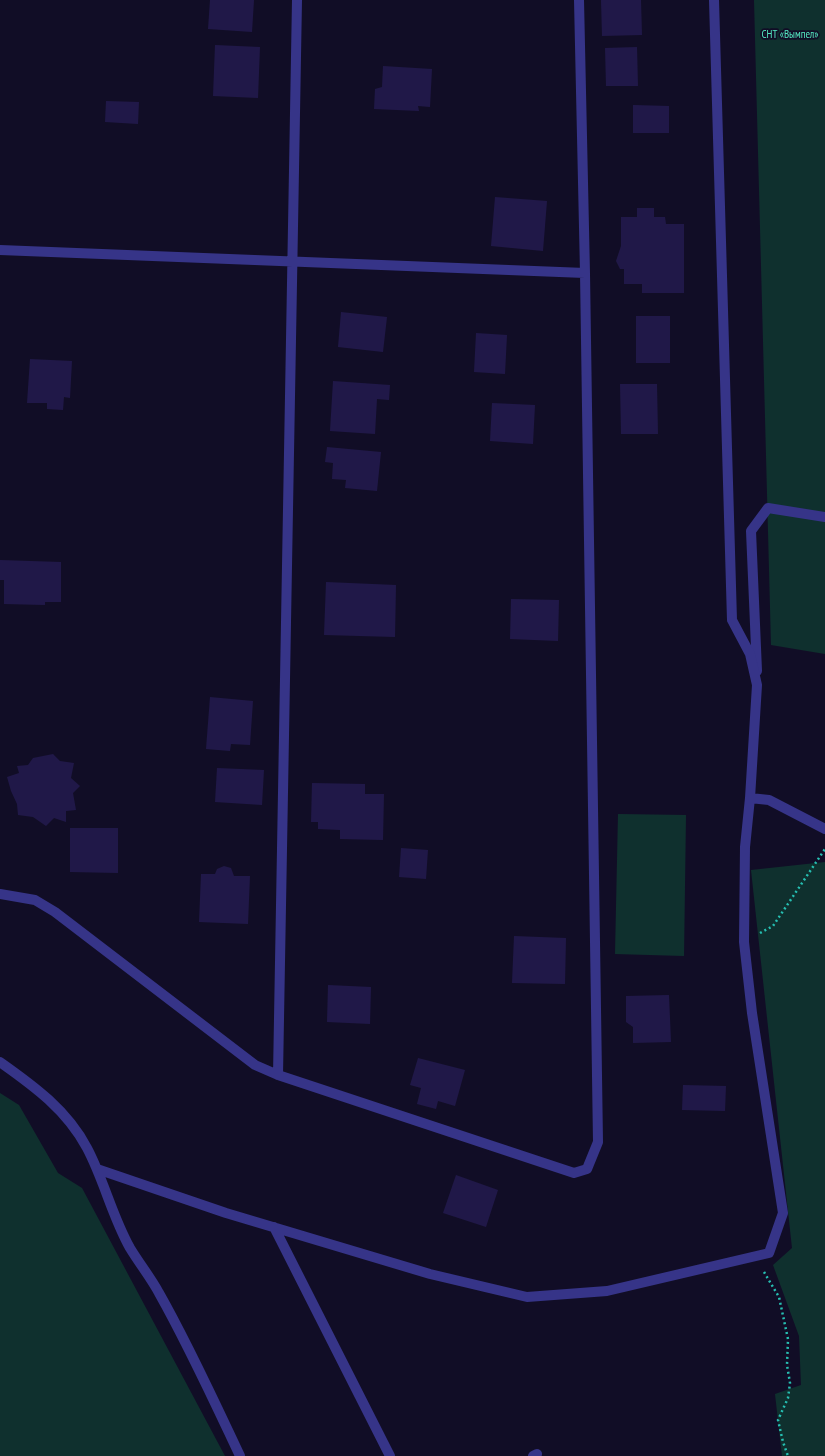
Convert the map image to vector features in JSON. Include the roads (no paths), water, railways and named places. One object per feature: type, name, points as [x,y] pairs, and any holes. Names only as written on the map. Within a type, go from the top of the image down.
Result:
[{"type":"street","points":[[278,1075],[297,0]]},
{"type":"street","points":[[0,894],[35,900],[55,912],[255,1065],[278,1075],[574,1173],[587,1169],[598,1142],[585,273],[579,0]]},
{"type":"street","points":[[714,0],[732,620],[750,654],[757,685]]},
{"type":"street","points":[[0,250],[585,273]]},
{"type":"street","points":[[97,1169],[226,1213],[430,1274],[527,1297],[607,1291],[769,1253],[783,1213],[752,1013],[744,942],[744,847],[750,798],[757,685],[751,531],[768,508],[825,517]]},
{"type":"street","points":[[750,798],[769,800],[825,829]]},
{"type":"street","points":[[0,1062],[40,1091],[74,1126],[88,1148],[116,1219],[130,1247],[162,1299],[196,1364],[240,1456]]},
{"type":"street","points":[[274,1227],[390,1456]]},
{"type":"park label","name":"СНТ «Вымпел»","points":[[790,35]]}]
